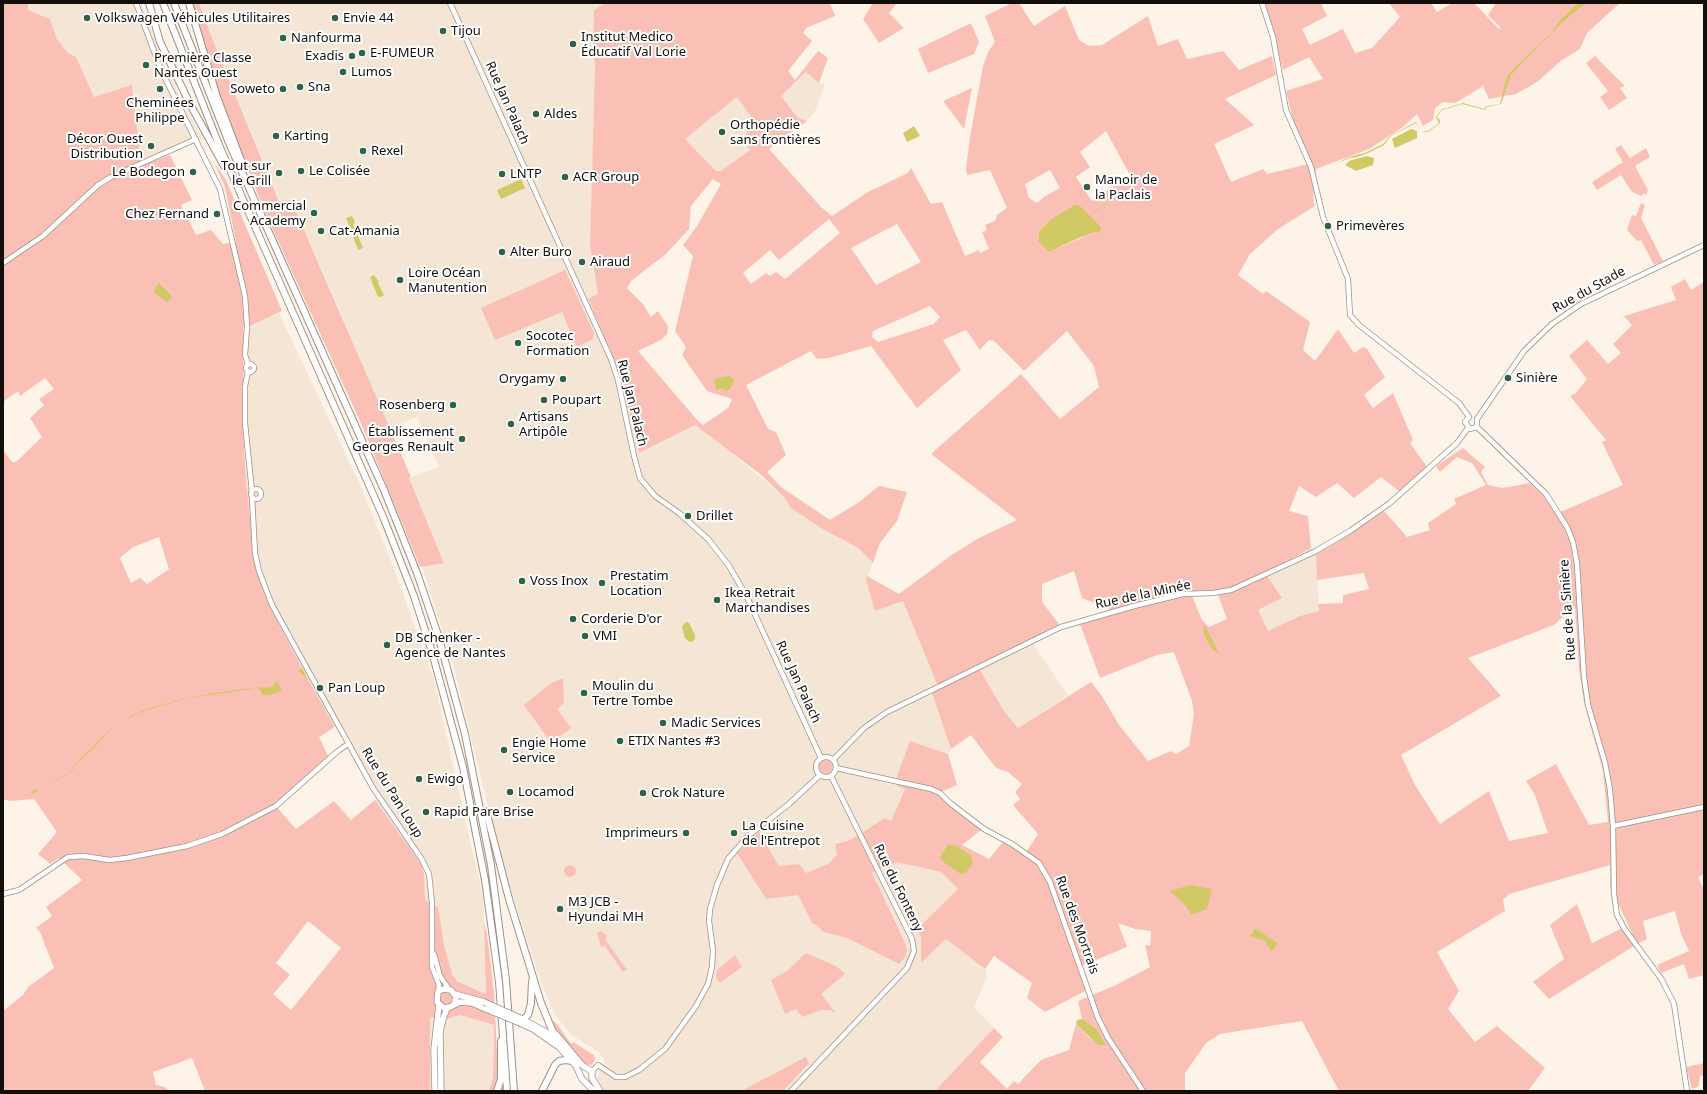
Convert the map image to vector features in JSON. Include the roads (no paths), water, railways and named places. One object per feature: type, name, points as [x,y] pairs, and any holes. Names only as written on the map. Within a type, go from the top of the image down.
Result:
[{"type":"highway","points":[[149,3],[154,27],[165,54],[191,106],[225,168],[246,215],[250,216]]},
{"type":"highway","points":[[163,3],[201,103],[384,519],[414,596],[432,652],[458,746],[476,829],[492,927],[504,1029],[507,1091]]},
{"type":"highway","points":[[174,3],[201,75],[243,174],[369,456],[414,566],[448,671],[477,787],[491,865],[502,938],[508,999],[514,1091]]},
{"type":"highway","points":[[189,3],[217,97],[246,171],[243,174]]},
{"type":"highway","points":[[477,787],[481,791],[496,855],[532,972],[552,1030],[570,1051]]},
{"type":"highway","points":[[522,1020],[531,1003],[532,972]]},
{"type":"highway","points":[[497,1091],[501,1079],[501,1032],[504,1029]]},
{"type":"highway","points":[[542,1091],[555,1065],[559,1061],[572,1061]]},
{"type":"main road","points":[[434,1091],[434,1049],[438,1005],[436,999],[438,992],[443,989],[449,989],[455,994],[484,1002],[546,1032],[570,1051],[586,1068],[592,1071],[592,1078],[600,1091]]},
{"type":"main road","points":[[454,1005],[456,1000],[455,994]]},
{"type":"main road","points":[[438,1005],[448,1008],[460,1002],[472,1003],[522,1020],[545,1037],[572,1061],[580,1074],[580,1078],[585,1081],[594,1091]]},
{"type":"main road","points":[[441,1091],[440,1032],[448,1008]]},
{"type":"main road","points":[[580,1074],[582,1070],[586,1068]]},
{"type":"main road","points":[[585,1081],[592,1078]]},
{"type":"street","points":[[3,263],[43,236],[98,186],[111,177],[196,139],[161,70],[136,3]]},
{"type":"street","name":"Rue Jan Palach","points":[[450,3],[611,359],[618,380],[640,478],[655,496],[679,513],[704,535],[729,566],[746,596],[821,758]]},
{"type":"street","points":[[1262,3],[1273,37],[1286,110],[1307,157],[1323,217],[1348,278],[1348,307],[1351,318],[1464,407],[1469,417],[1477,420],[1477,427],[1472,429],[1468,428],[1465,422],[1469,417]]},
{"type":"street","name":"Rue du Pan Loup","points":[[196,139],[220,189],[245,296],[247,326],[245,355],[248,364],[252,364],[254,368],[252,372],[248,372],[245,386],[245,423],[252,495],[255,554],[263,582],[283,627],[379,799],[421,858],[429,874],[432,903],[432,967],[439,985],[438,992]]},
{"type":"street","name":"Rue du Stade","points":[[1477,420],[1524,351],[1552,324],[1581,304],[1704,245]]},
{"type":"street","name":"Rue de la Sinière","points":[[1477,427],[1546,494],[1567,527],[1573,542],[1577,564],[1584,678],[1588,705],[1605,763],[1614,826],[1613,879],[1617,915],[1624,928],[1662,980],[1674,1004],[1688,1091]]},
{"type":"street","name":"Rue de la Minée","points":[[833,760],[864,728],[887,712],[1061,627],[1141,604],[1183,594],[1214,593],[1231,590],[1314,552],[1390,503],[1457,442],[1468,428]]},
{"type":"street","points":[[249,474],[257,489],[261,492],[252,512]]},
{"type":"street","points":[[257,489],[252,495],[258,499]]},
{"type":"street","points":[[3,894],[19,890],[68,858],[84,856],[109,860],[127,858],[187,846],[222,834],[276,806],[338,751],[348,744]]},
{"type":"street","points":[[828,757],[833,760],[836,768],[831,776],[826,777],[820,775],[816,767],[821,758],[828,757]]},
{"type":"street","name":"Rue des Mortrais","points":[[836,768],[912,783],[936,791],[984,829],[1012,844],[1039,863],[1050,882],[1098,1018],[1108,1038],[1143,1091]]},
{"type":"street","points":[[592,1071],[598,1065],[616,1077],[625,1077],[639,1070],[665,1049],[699,1000],[708,984],[712,967],[709,921],[710,909],[717,885],[728,859],[748,836],[790,804],[820,775]]},
{"type":"street","name":"Rue du Fonteny","points":[[791,1091],[907,968],[914,951],[912,939],[831,776]]},
{"type":"street","points":[[1614,826],[1704,807]]},
{"type":"street","name":"Rue du Pan Loup","points":[[432,949],[436,966],[449,989]]},
{"type":"place","name":"Volkswagen Véhicules Utilitaires","points":[[87,18]]},
{"type":"place","name":"Envie 44","points":[[335,18]]},
{"type":"place","name":"Tijou","points":[[443,31]]},
{"type":"place","name":"Nanfourma","points":[[283,38]]},
{"type":"place","name":"Institut Medico Éducatif Val Lorie","points":[[573,44]]},
{"type":"place","name":"E-FUMEUR","points":[[362,53]]},
{"type":"place","name":"Exadis","points":[[352,56]]},
{"type":"place","name":"Première Classe Nantes Ouest","points":[[146,65]]},
{"type":"place","name":"Lumos","points":[[343,72]]},
{"type":"place","name":"Sna","points":[[300,87]]},
{"type":"place","name":"Cheminées Philippe","points":[[160,89]]},
{"type":"place","name":"Soweto","points":[[283,89]]},
{"type":"place","name":"Aldes","points":[[536,114]]},
{"type":"place","name":"Orthopédie sans frontières","points":[[722,132]]},
{"type":"place","name":"Karting","points":[[276,136]]},
{"type":"place","name":"Décor Ouest Distribution","points":[[151,146]]},
{"type":"place","name":"Rexel","points":[[363,151]]},
{"type":"place","name":"Le Colisée","points":[[301,171]]},
{"type":"place","name":"Le Bodegon","points":[[193,172]]},
{"type":"place","name":"Tout sur le Grill","points":[[279,173]]},
{"type":"place","name":"LNTP","points":[[502,174]]},
{"type":"place","name":"ACR Group","points":[[565,177]]},
{"type":"place","name":"Manoir de la Paclais","points":[[1087,187]]},
{"type":"place","name":"Commercial Academy","points":[[314,213]]},
{"type":"place","name":"Chez Fernand","points":[[217,214]]},
{"type":"place","name":"Primevères","points":[[1328,226]]},
{"type":"place","name":"Cat-Amania","points":[[321,231]]},
{"type":"place","name":"Alter Buro","points":[[502,252]]},
{"type":"place","name":"Airaud","points":[[582,262]]},
{"type":"place","name":"Loire Océan Manutention","points":[[400,280]]},
{"type":"place","name":"Socotec Formation","points":[[518,343]]},
{"type":"place","name":"Sinière","points":[[1508,378]]},
{"type":"place","name":"Orygamy","points":[[563,379]]},
{"type":"place","name":"Poupart","points":[[544,400]]},
{"type":"place","name":"Rosenberg","points":[[453,405]]},
{"type":"place","name":"Artisans Artipôle","points":[[511,424]]},
{"type":"place","name":"Établissement Georges Renault","points":[[462,439]]},
{"type":"place","name":"Drillet","points":[[688,516]]},
{"type":"place","name":"Voss Inox","points":[[522,581]]},
{"type":"place","name":"Prestatim Location","points":[[602,583]]},
{"type":"place","name":"Ikea Retrait Marchandises","points":[[717,600]]},
{"type":"place","name":"Corderie D'or","points":[[573,619]]},
{"type":"place","name":"VMI","points":[[585,636]]},
{"type":"place","name":"DB Schenker - Agence de Nantes","points":[[387,645]]},
{"type":"place","name":"Pan Loup","points":[[320,688]]},
{"type":"place","name":"Moulin du Tertre Tombe","points":[[584,693]]},
{"type":"place","name":"Madic Services","points":[[663,723]]},
{"type":"place","name":"ETIX Nantes #3","points":[[620,741]]},
{"type":"place","name":"Engie Home Service","points":[[504,750]]},
{"type":"place","name":"Ewigo","points":[[419,779]]},
{"type":"place","name":"Locamod","points":[[510,792]]},
{"type":"place","name":"Crok Nature","points":[[643,793]]},
{"type":"place","name":"Rapid Pare Brise","points":[[426,812]]},
{"type":"place","name":"Imprimeurs","points":[[686,833]]},
{"type":"place","name":"La Cuisine de l'Entrepot","points":[[734,833]]},
{"type":"place","name":"M3 JCB - Hyundai MH","points":[[560,909]]}]
